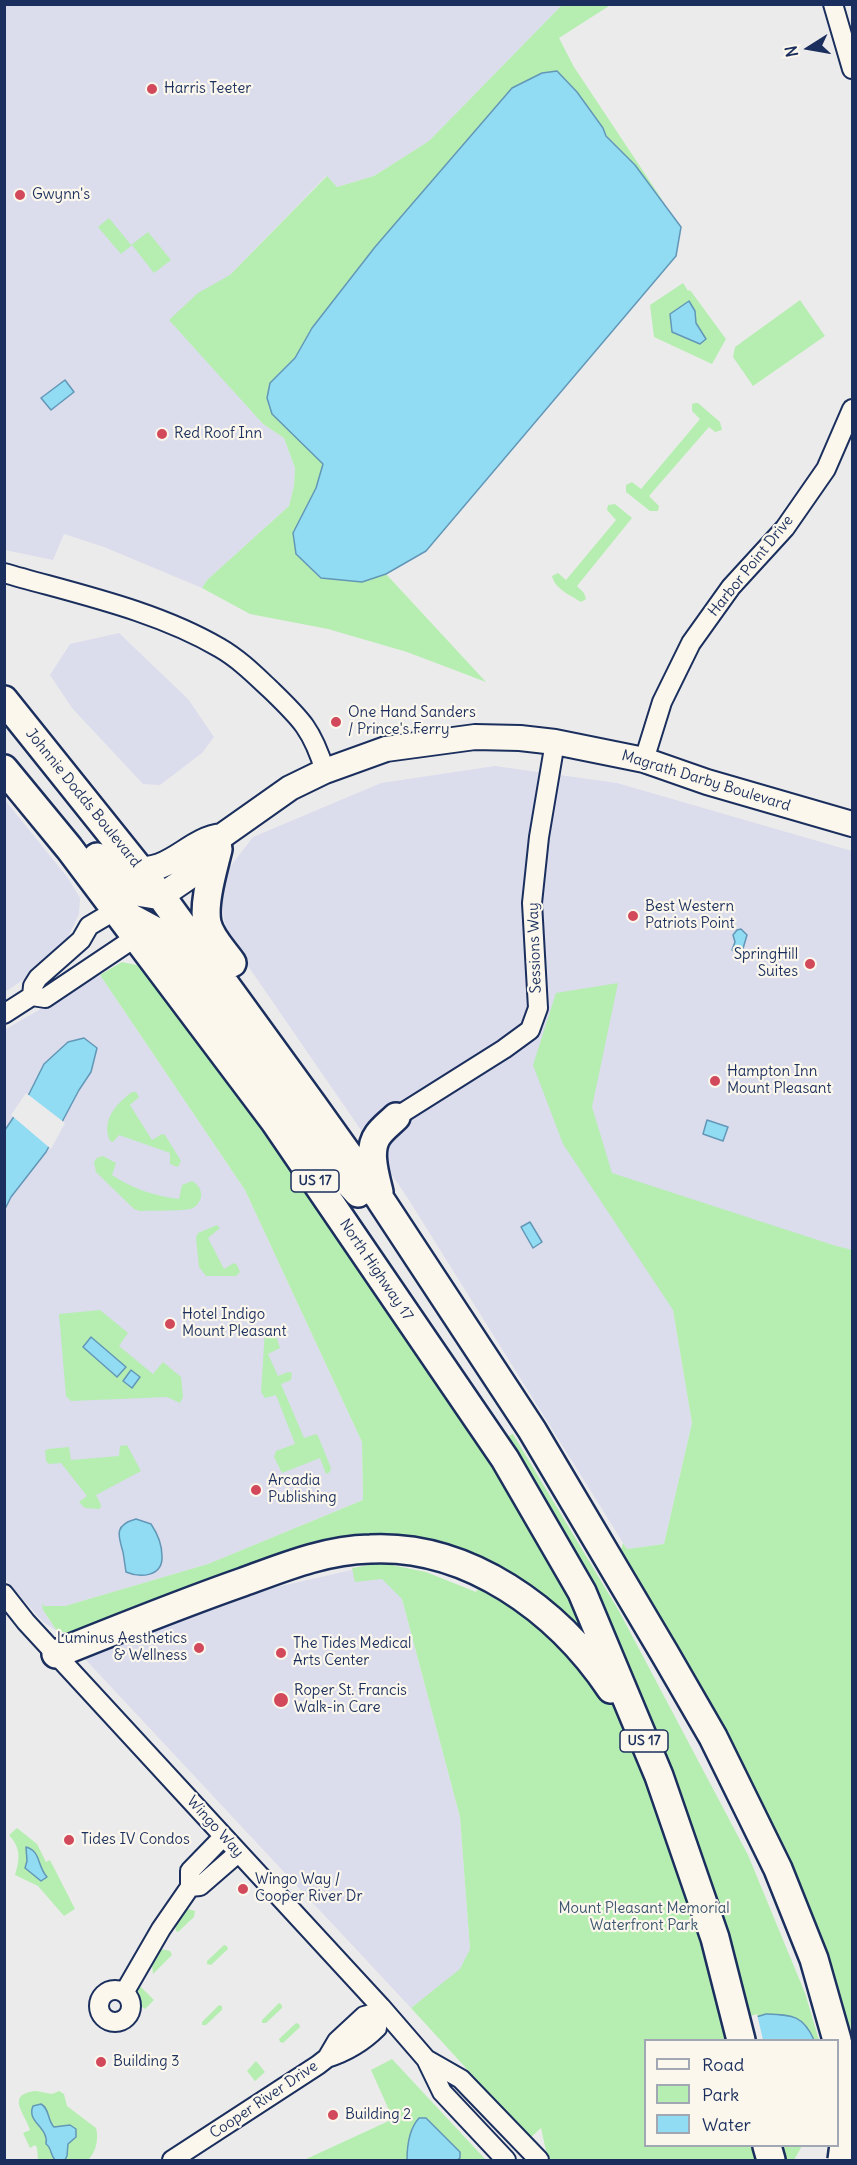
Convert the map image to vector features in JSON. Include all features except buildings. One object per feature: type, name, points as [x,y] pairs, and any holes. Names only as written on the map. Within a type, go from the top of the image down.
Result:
[{"type":"highway","name":"Johnnie Dodds Boulevard","points":[[4,700],[161,896]]},
{"type":"highway","points":[[4,749],[125,890],[161,896]]},
{"type":"highway","name":"US 17","points":[[4,769],[116,910]]},
{"type":"highway","points":[[220,842],[208,887],[207,923],[303,1072],[312,1104]]},
{"type":"highway","name":"US 17","points":[[161,896],[380,1199],[532,1430],[712,1737],[778,1869],[814,1959],[836,2039]]},
{"type":"highway","points":[[116,910],[161,934],[327,1159],[423,1264]]},
{"type":"highway","name":"North Highway 17","points":[[116,910],[275,1122],[505,1459],[582,1592],[659,1776]]},
{"type":"highway","points":[[380,1199],[372,1159],[374,1148],[377,1136],[396,1117]]},
{"type":"highway","points":[[56,1654],[163,1610],[316,1557],[372,1548],[434,1555],[456,1561],[484,1574],[523,1598],[551,1620],[597,1668],[620,1702],[659,1776]]},
{"type":"highway","name":"US 17","points":[[659,1776],[715,1938],[741,2039]]},
{"type":"highway","name":"US 17","points":[[839,2051],[852,2111]]},
{"type":"highway","points":[[842,2160],[852,2082]]},
{"type":"main road","name":"Magrath Darby Boulevard","points":[[161,896],[205,866],[220,842],[290,789],[326,771],[386,749],[475,737],[520,738],[555,742],[644,760],[707,782],[852,824]]},
{"type":"main road","name":"Magrath Darby Boulevard","points":[[141,870],[160,866],[209,838],[220,842]]},
{"type":"street","points":[[833,4],[852,69]]},
{"type":"street","name":"Harbor Point Drive","points":[[644,760],[662,702],[691,644],[731,587],[785,528],[826,469],[852,409]]},
{"type":"street","points":[[4,573],[145,614],[221,648],[245,666],[301,718],[316,744],[326,771]]},
{"type":"street","name":"Sessions Way","points":[[396,1117],[530,1030],[538,1008],[532,903],[539,837],[555,742]]},
{"type":"street","points":[[33,996],[33,986],[38,978],[81,940],[89,926],[116,910]]},
{"type":"street","points":[[4,1014],[33,996],[45,998],[136,937]]},
{"type":"street","name":"Wingo Way","points":[[4,1594],[378,2010],[426,2059]]},
{"type":"street","points":[[124,1993],[161,1929],[190,1887],[190,1871],[223,1837]]},
{"type":"street","points":[[190,1887],[201,1886],[238,1853]]},
{"type":"street","name":"Cooper River Drive","points":[[172,2160],[327,2058],[337,2041],[364,2016],[378,2010]]},
{"type":"street","points":[[426,2059],[442,2092],[506,2160]]},
{"type":"street","points":[[426,2059],[461,2079],[539,2160]]},
{"type":"shaded area","points":[[5,5],[562,5],[429,141],[374,176],[337,187],[326,176],[230,275],[170,320],[263,424],[284,438],[295,468],[294,486],[289,506],[207,580],[202,588],[104,547],[64,534],[53,560],[5,550]]},
{"type":"shaded area","points":[[119,633],[188,699],[214,737],[202,753],[160,785],[143,784],[72,708],[50,675],[70,644]]},
{"type":"shaded area","points":[[495,766],[617,783],[852,851],[852,1251],[673,1310],[692,1423],[664,1544],[627,1549],[407,1197],[226,934],[219,881],[253,837],[381,783]]},
{"type":"shaded area","points":[[4,799],[68,878],[80,898],[79,914],[66,941],[39,969],[5,992]]},
{"type":"shaded area","points":[[100,975],[245,1190],[362,1442],[363,1500],[208,1564],[65,1606],[44,1606],[43,1610],[57,1631],[43,1622],[5,1579],[4,1030]]},
{"type":"shaded area","points":[[382,1563],[402,1599],[460,1817],[470,1949],[461,1969],[411,2008],[85,1659],[242,1595]]},
{"type":"green space","points":[[607,4],[609,6],[559,38],[574,67],[665,204],[635,165],[606,135],[603,127],[577,92],[557,71],[542,73],[512,88],[375,247],[312,328],[295,358],[270,383],[323,464],[316,488],[303,514],[362,582],[386,574],[486,682],[407,652],[328,629],[250,614],[202,588],[207,580],[289,506],[294,486],[295,468],[284,438],[263,424],[169,320],[198,293],[230,275],[327,176],[337,187],[374,176],[429,141],[562,5]]},
{"type":"green space","points":[[109,218],[131,245],[148,232],[171,260],[154,273],[132,245],[121,254],[98,227]]},
{"type":"green space","points":[[683,283],[726,339],[712,364],[654,337],[650,305]]},
{"type":"green space","points":[[800,300],[825,336],[753,386],[733,357],[735,347]]},
{"type":"green space","points":[[698,403],[720,422],[722,430],[715,432],[709,427],[649,496],[659,506],[658,511],[650,511],[626,492],[626,485],[632,482],[641,489],[700,419],[692,411],[692,404]]},
{"type":"green space","points":[[615,504],[632,518],[577,586],[586,599],[581,602],[560,588],[552,576],[558,573],[566,580],[616,520],[607,510],[608,505]]},
{"type":"green space","name":"Mount Pleasant Memorial Waterfront Park","points":[[122,962],[141,966],[317,1204],[407,1334],[480,1448],[513,1434],[619,1611],[748,1855],[805,1993],[819,2039],[644,2039],[644,2147],[801,2147],[794,2160],[548,2160],[541,2128],[530,2138],[411,2008],[460,1969],[470,1949],[460,1817],[402,1599],[382,1579],[355,1582],[352,1568],[382,1563],[426,1572],[476,1592],[495,1562],[391,1537],[340,1541],[261,1560],[117,1620],[72,1633],[57,1631],[43,1610],[42,1603],[44,1606],[65,1606],[208,1564],[363,1500],[362,1442],[245,1190],[100,975]]},
{"type":"green space","points":[[618,983],[592,1107],[612,1173],[852,1250],[852,2001],[847,2097],[827,1957],[803,1902],[619,1559],[623,1543],[627,1549],[664,1544],[692,1423],[673,1310],[563,1144],[533,1065],[556,993]]},
{"type":"green space","points":[[132,1092],[136,1092],[139,1097],[130,1105],[152,1140],[162,1134],[165,1135],[181,1161],[178,1167],[170,1164],[170,1153],[119,1135],[113,1142],[110,1141],[107,1126],[109,1119],[116,1107]]},
{"type":"green space","points":[[103,1156],[116,1163],[112,1175],[136,1188],[179,1199],[182,1185],[192,1181],[200,1189],[200,1200],[197,1205],[188,1209],[140,1211],[134,1209],[96,1172],[94,1162]]},
{"type":"green space","points":[[217,1225],[220,1228],[208,1238],[224,1269],[234,1263],[237,1265],[240,1272],[236,1276],[206,1276],[199,1267],[196,1238],[198,1233]]},
{"type":"green space","points":[[100,1310],[128,1333],[119,1346],[153,1374],[163,1362],[181,1377],[183,1397],[180,1403],[167,1397],[71,1401],[66,1396],[59,1314]]},
{"type":"green space","points":[[267,1328],[274,1330],[280,1348],[268,1354],[278,1376],[288,1372],[292,1373],[291,1380],[281,1384],[304,1438],[316,1434],[318,1436],[331,1468],[326,1474],[320,1458],[282,1473],[274,1457],[276,1451],[295,1444],[276,1395],[265,1398],[261,1392],[265,1330]]},
{"type":"green space","points":[[127,1445],[141,1471],[96,1495],[101,1505],[100,1509],[85,1508],[79,1502],[87,1496],[61,1463],[49,1464],[46,1461],[45,1451],[48,1449],[69,1447],[71,1460],[119,1456],[120,1446]]},
{"type":"green space","points":[[17,1828],[37,1844],[46,1862],[50,1860],[75,1909],[64,1916],[38,1886],[15,1875],[18,1854],[16,1844],[9,1835]]},
{"type":"green space","points":[[188,1909],[195,1911],[194,1917],[178,1932],[175,1926]]},
{"type":"green space","points":[[224,1945],[228,1949],[211,1965],[207,1964],[207,1961]]},
{"type":"green space","points":[[161,1949],[170,1951],[172,1955],[153,1974],[152,1964]]},
{"type":"green space","points":[[141,1987],[154,2000],[145,2009],[141,2006],[141,1999],[135,1990]]},
{"type":"green space","points":[[279,2003],[282,2008],[266,2023],[262,2023],[262,2020]]},
{"type":"green space","points":[[219,2005],[222,2006],[222,2010],[206,2025],[202,2025],[202,2022]]},
{"type":"green space","points":[[296,2023],[300,2027],[283,2043],[280,2042],[279,2039]]},
{"type":"green space","points":[[392,2059],[486,2160],[457,2160],[460,2158],[407,2149],[407,2160],[304,2160],[393,2119],[371,2070]]},
{"type":"green space","points":[[256,2061],[265,2072],[255,2081],[247,2071]]},
{"type":"green space","points":[[36,2091],[52,2094],[59,2091],[64,2094],[67,2106],[96,2128],[96,2145],[89,2159],[38,2160],[37,2148],[35,2145],[30,2148],[23,2133],[30,2130],[19,2101],[26,2093]]},
{"type":"water","points":[[557,71],[577,92],[603,128],[606,136],[635,165],[681,227],[676,256],[426,551],[386,574],[362,582],[321,578],[296,554],[293,533],[316,488],[323,464],[272,414],[267,398],[270,383],[295,358],[312,328],[375,247],[512,88],[542,73]]},
{"type":"water","points":[[689,301],[695,311],[696,323],[706,339],[700,344],[672,332],[670,314]]},
{"type":"water","points":[[65,380],[74,392],[51,410],[41,398]]},
{"type":"water","points":[[741,929],[747,935],[742,952],[737,954],[732,950],[735,942],[733,935]]},
{"type":"water","points":[[84,1038],[97,1048],[91,1072],[46,1152],[11,1197],[5,1209],[5,1130],[29,1094],[44,1064],[68,1042]]},
{"type":"water","points":[[707,1120],[728,1127],[723,1141],[703,1134]]},
{"type":"water","points":[[530,1222],[542,1242],[533,1248],[521,1227]]},
{"type":"water","points":[[91,1337],[126,1367],[117,1377],[83,1347]]},
{"type":"water","points":[[131,1370],[140,1377],[132,1388],[123,1381]]},
{"type":"water","points":[[136,1519],[151,1524],[160,1543],[161,1563],[155,1572],[150,1574],[138,1575],[126,1572],[119,1531],[124,1524]]},
{"type":"water","points":[[26,1847],[37,1855],[47,1877],[41,1881],[25,1868]]},
{"type":"water","points":[[766,2014],[790,2016],[801,2021],[814,2039],[732,2039],[743,2021]]},
{"type":"water","points":[[41,2104],[46,2109],[54,2127],[70,2125],[76,2129],[76,2137],[68,2144],[65,2160],[53,2158],[46,2144],[44,2133],[32,2116],[33,2106]]},
{"type":"water","points":[[419,2118],[426,2118],[460,2152],[460,2158],[457,2160],[407,2160],[409,2138]]},
{"type":"pier","points":[[26,1093],[65,1123],[51,1149],[11,1115]]},
{"type":"pier","points":[[757,2014],[763,2039],[729,2039],[741,2019]]},
{"type":"place","name":"Harris Teeter","points":[[152,89]]},
{"type":"place","name":"Gwynn's","points":[[20,195]]},
{"type":"place","name":"Red Roof Inn","points":[[162,434]]},
{"type":"place","name":"One Hand Sanders / Prince's Ferry","points":[[336,722]]},
{"type":"place","name":"Best Western Patriots Point","points":[[633,916]]},
{"type":"place","name":"SpringHill Suites","points":[[810,964]]},
{"type":"place","name":"Hampton Inn Mount Pleasant","points":[[715,1081]]},
{"type":"place","name":"Hotel Indigo Mount Pleasant","points":[[170,1324]]},
{"type":"place","name":"Arcadia Publishing","points":[[256,1490]]},
{"type":"place","name":"Luminus Aesthetics & Wellness","points":[[199,1648]]},
{"type":"place","name":"The Tides Medical Arts Center","points":[[281,1653]]},
{"type":"place","name":"Roper St. Francis Walk-in Care","points":[[281,1700]]},
{"type":"place","name":"Tides IV Condos","points":[[69,1840]]},
{"type":"place","name":"Wingo Way / Cooper River Dr","points":[[243,1889]]},
{"type":"place","name":"Building 3","points":[[101,2062]]},
{"type":"place","name":"Building 2","points":[[333,2115]]}]
